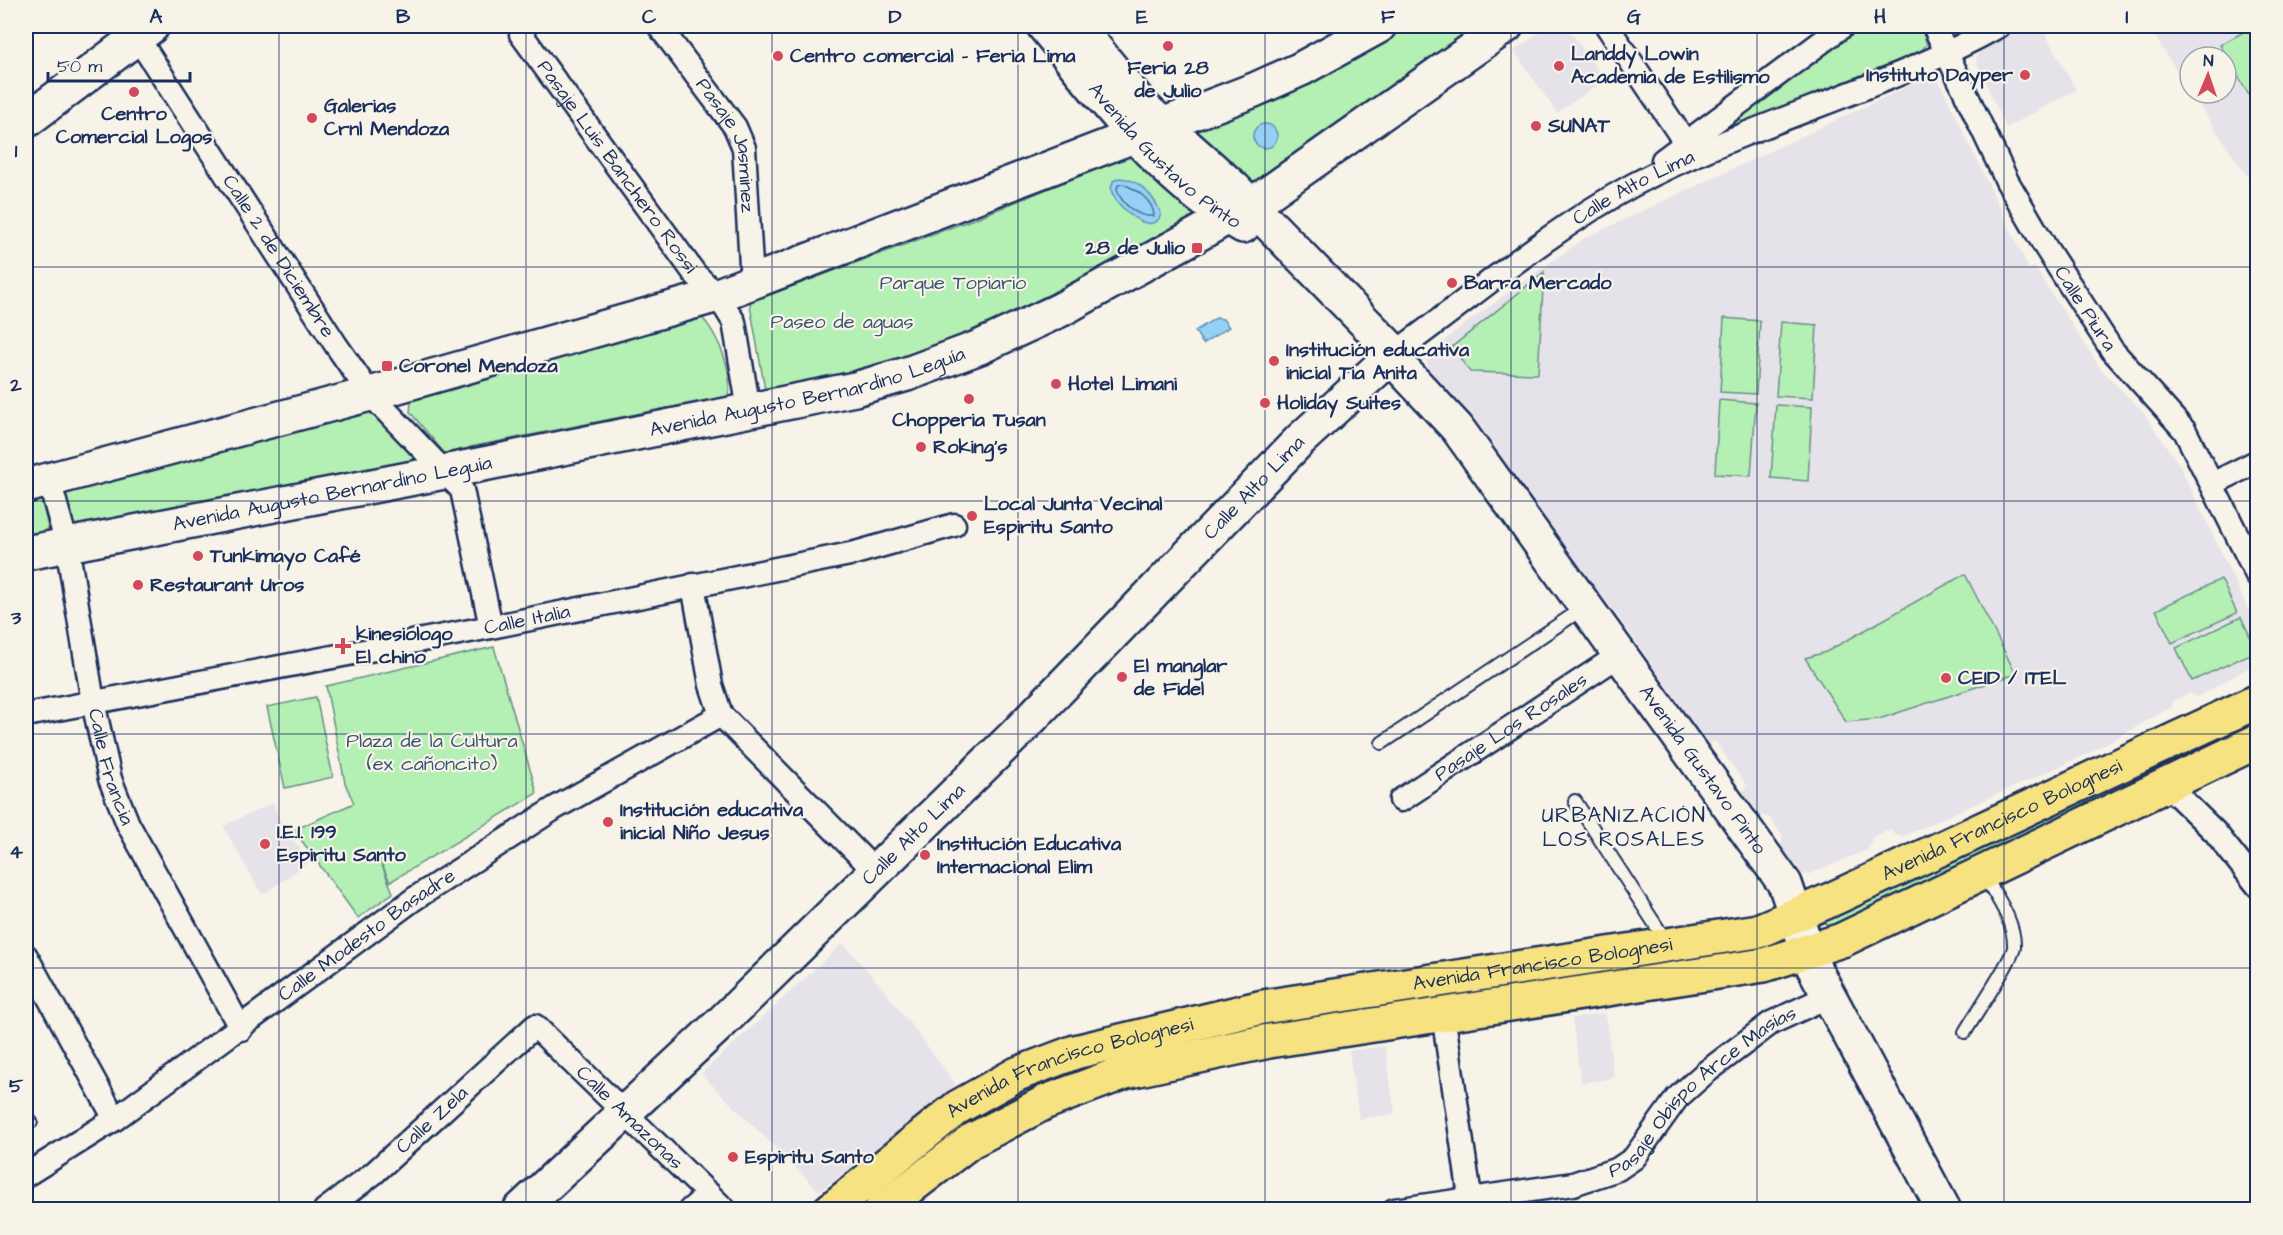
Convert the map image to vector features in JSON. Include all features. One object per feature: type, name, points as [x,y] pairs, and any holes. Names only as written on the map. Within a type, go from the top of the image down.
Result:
[{"type":"main road","name":"Avenida Gustavo Pinto","points":[[1044,26],[1148,130],[1186,143],[1238,210],[1457,428],[1622,654],[1785,884],[1808,951],[1829,996],[1944,1209]]},
{"type":"main road","name":"Avenida Gustavo Pinto","points":[[1077,26],[1143,107],[1148,130]]},
{"type":"main road","points":[[37,483],[370,394],[718,295],[918,220],[1301,69],[1378,26]]},
{"type":"main road","name":"Avenida Augusto Bernardino Leguía","points":[[26,553],[749,410],[865,386],[907,374],[980,347],[1060,310],[1238,210],[1506,26]]},
{"type":"main road","points":[[26,121],[140,29]]},
{"type":"main road","name":"Calle Alto Lima","points":[[520,1209],[723,1021],[874,870],[1015,735],[1300,440],[1392,362]]},
{"type":"main road","name":"Avenida Francisco Bolognesi","points":[[830,1209],[958,1107],[1017,1074],[1075,1052],[1263,1007],[1758,931],[2258,701]]},
{"type":"main road","name":"Avenida Francisco Bolognesi","points":[[881,1209],[971,1141],[1046,1102],[1125,1072],[1269,1041],[1764,965],[1842,940],[1983,874],[2165,783],[2258,741]]},
{"type":"main road","points":[[1263,1007],[1269,1041]]},
{"type":"street","name":"Pasaje Jasminez","points":[[659,26],[735,127],[744,148],[752,282]]},
{"type":"street","points":[[1607,26],[1689,149],[1843,26]]},
{"type":"street","name":"Calle Piura","points":[[1934,26],[2007,181],[2046,248],[2112,350],[2185,431],[2258,577]]},
{"type":"street","name":"Calle Alto Lima","points":[[1392,362],[1515,260],[1689,149],[1948,54],[1999,26]]},
{"type":"street","name":"Calle 2 de Diciembre","points":[[140,29],[336,345],[370,394],[447,471],[462,490],[491,627]]},
{"type":"street","name":"Pasaje Luis Banchero Rossi","points":[[520,34],[694,274],[718,295],[734,322],[749,410]]},
{"type":"street","points":[[2212,484],[2258,461]]},
{"type":"street","name":"Calle Francia","points":[[37,483],[67,545],[93,702],[110,779],[128,824],[241,1029]]},
{"type":"street","name":"Calle Italia","points":[[26,715],[491,627],[855,553],[954,525]]},
{"type":"street","points":[[693,585],[711,685],[721,715],[874,870]]},
{"type":"street","name":"Pasaje Los Rosales","points":[[1401,800],[1622,654]]},
{"type":"street","name":"Calle Modesto Basadre","points":[[26,1175],[115,1119],[241,1029],[414,899],[555,808],[721,715]]},
{"type":"street","points":[[2165,783],[2215,832],[2258,886]]},
{"type":"street","points":[[26,956],[115,1119]]},
{"type":"street","name":"Pasaje Obispo Arce Masías","points":[[1394,1209],[1471,1204],[1573,1184],[1618,1169],[1634,1158],[1677,1098],[1705,1073],[1771,1023],[1829,996]]},
{"type":"street","points":[[1443,1014],[1471,1204]]},
{"type":"street","name":"Calle Amazonas","points":[[535,1026],[725,1209]]},
{"type":"street","name":"Calle Zela","points":[[325,1209],[374,1173],[535,1026]]},
{"type":"street","points":[[690,1209],[709,1194]]},
{"type":"lane","points":[[1382,743],[1586,606]]},
{"type":"lane","points":[[1575,801],[1668,945]]},
{"type":"lane","points":[[1965,1032],[2014,950],[2012,932],[2006,915],[1983,874]]},
{"type":"shaded area","name":"Landdy Lowin Academia de Estilismo","points":[[1548,26],[1566,26],[1605,80],[1557,113],[1514,51]]},
{"type":"shaded area","name":"Instituto Dayper","points":[[2026,26],[2041,26],[2076,90],[2006,128],[1976,60],[1979,52]]},
{"type":"shaded area","points":[[2175,26],[2257,26],[2257,191],[2199,105],[2238,105],[2238,45],[2178,45],[2178,72],[2155,37]]},
{"type":"shaded area","points":[[1930,76],[1939,81],[2029,269],[2034,267],[2101,369],[2143,412],[2180,466],[2257,628],[2257,663],[2197,697],[2189,693],[2173,701],[2172,707],[2085,755],[1901,837],[1894,834],[1891,829],[1873,837],[1867,850],[1806,875],[1801,874],[1781,846],[1783,836],[1769,817],[1760,815],[1742,791],[1747,786],[1715,741],[1708,745],[1630,633],[1468,417],[1430,373],[1426,359],[1454,332],[1583,239]]},
{"type":"shaded area","name":"I.E.I. 199 Espiritu Santo","points":[[273,803],[279,819],[309,862],[262,895],[223,826]]},
{"type":"shaded area","points":[[843,943],[885,991],[956,1084],[879,1148],[819,1191],[701,1074]]},
{"type":"shaded area","points":[[1605,1013],[1614,1078],[1581,1083],[1572,1018]]},
{"type":"shaded area","points":[[1385,1046],[1395,1114],[1359,1119],[1349,1051]]},
{"type":"green space","points":[[1407,26],[1480,26],[1260,179],[1260,182],[1253,187],[1187,130],[1366,51]]},
{"type":"green space","points":[[1851,26],[1920,26],[1927,44],[1918,55],[1725,131],[1720,129]]},
{"type":"green space","points":[[2258,26],[2257,109],[2238,76],[2238,45],[2220,45]]},
{"type":"green space","name":"Parque Topiario","points":[[1131,152],[1198,213],[1058,289],[987,324],[880,364],[776,387],[776,393],[765,390],[750,305],[752,297],[759,292],[761,298],[974,219],[1113,162],[1112,158]]},
{"type":"green space","points":[[1544,272],[1538,374],[1470,372],[1452,347]]},
{"type":"green space","points":[[691,315],[700,315],[713,332],[723,354],[729,378],[727,399],[719,402],[717,398],[470,447],[463,453],[446,455],[410,412],[411,402],[416,398],[692,321]]},
{"type":"green space","points":[[1724,318],[1760,321],[1756,394],[1720,392]]},
{"type":"green space","points":[[1781,322],[1817,325],[1813,398],[1776,396]]},
{"type":"green space","points":[[1719,400],[1756,403],[1751,476],[1715,474]]},
{"type":"green space","points":[[1776,405],[1812,407],[1808,481],[1771,478]]},
{"type":"green space","points":[[370,409],[416,459],[417,464],[413,466],[408,462],[89,526],[83,531],[73,527],[65,492]]},
{"type":"green space","points":[[41,497],[49,532],[26,536],[26,502]]},
{"type":"green space","points":[[1965,574],[2016,674],[1879,719],[1846,722],[1805,658],[1826,652]]},
{"type":"green space","points":[[2221,579],[2237,613],[2172,643],[2156,610]]},
{"type":"green space","points":[[2241,617],[2257,651],[2192,681],[2176,648]]},
{"type":"green space","name":"Plaza de la Cultura (ex cañoncito)","points":[[494,647],[537,793],[390,882],[379,858],[393,893],[358,918],[294,830],[354,803],[345,783],[326,686]]},
{"type":"green space","points":[[316,697],[333,777],[285,788],[267,707]]},
{"type":"green space","points":[[2257,710],[2257,727],[1840,930],[1828,928],[1823,919]]},
{"type":"water","points":[[1265,124],[1270,125],[1276,131],[1276,141],[1270,147],[1265,148],[1260,147],[1254,141],[1253,136],[1254,131],[1260,125]]},
{"type":"water","points":[[1119,178],[1133,181],[1150,195],[1161,214],[1157,221],[1142,222],[1119,204],[1111,189],[1113,181]]},
{"type":"water","points":[[1216,318],[1223,319],[1229,327],[1203,344],[1195,331]]},
{"type":"place","name":"Feria 28 de Julio","points":[[1168,46]]},
{"type":"place","name":"Centro comercial - Feria Lima","points":[[778,56]]},
{"type":"place","name":"Landdy Lowin Academia de Estilismo","points":[[1559,66]]},
{"type":"place","name":"Instituto Dayper","points":[[2025,75]]},
{"type":"place","name":"Centro Comercial Logos","points":[[134,92]]},
{"type":"place","name":"Galerias Crnl Mendoza","points":[[312,118]]},
{"type":"place","name":"SUNAT","points":[[1536,126]]},
{"type":"place","name":"28 de Julio","points":[[1197,248]]},
{"type":"place","name":"Barra Mercado","points":[[1452,283]]},
{"type":"place","name":"Institución educativa inicial Tia Anita","points":[[1274,361]]},
{"type":"place","name":"Coronel Mendoza","points":[[387,366]]},
{"type":"place","name":"Hotel Limani","points":[[1056,384]]},
{"type":"place","name":"Chopperia Tusan","points":[[969,399]]},
{"type":"place","name":"Holiday Suites","points":[[1265,403]]},
{"type":"place","name":"Roking's","points":[[921,447]]},
{"type":"place","name":"Local Junta Vecinal Espiritu Santo","points":[[972,516]]},
{"type":"place","name":"Tunkimayo Café","points":[[198,556]]},
{"type":"place","name":"Restaurant Uros","points":[[138,585]]},
{"type":"place","name":"kinesiologo El chino","points":[[343,646]]},
{"type":"place","name":"El manglar de Fidel","points":[[1122,677]]},
{"type":"place","name":"CEID / ITEL","points":[[1946,678]]},
{"type":"place","name":"Institución educativa inicial Niño Jesus","points":[[608,822]]},
{"type":"place","name":"I.E.I. 199 Espiritu Santo","points":[[265,844]]},
{"type":"place","name":"Institución Educativa Internacional Elim","points":[[925,855]]},
{"type":"place","name":"Espiritu Santo","points":[[733,1157]]},
{"type":"district","name":"URBANIZACIÓN LOS ROSALES","points":[[1624,827]]},
{"type":"park label","name":"Paseo de aguas","points":[[842,322]]}]
